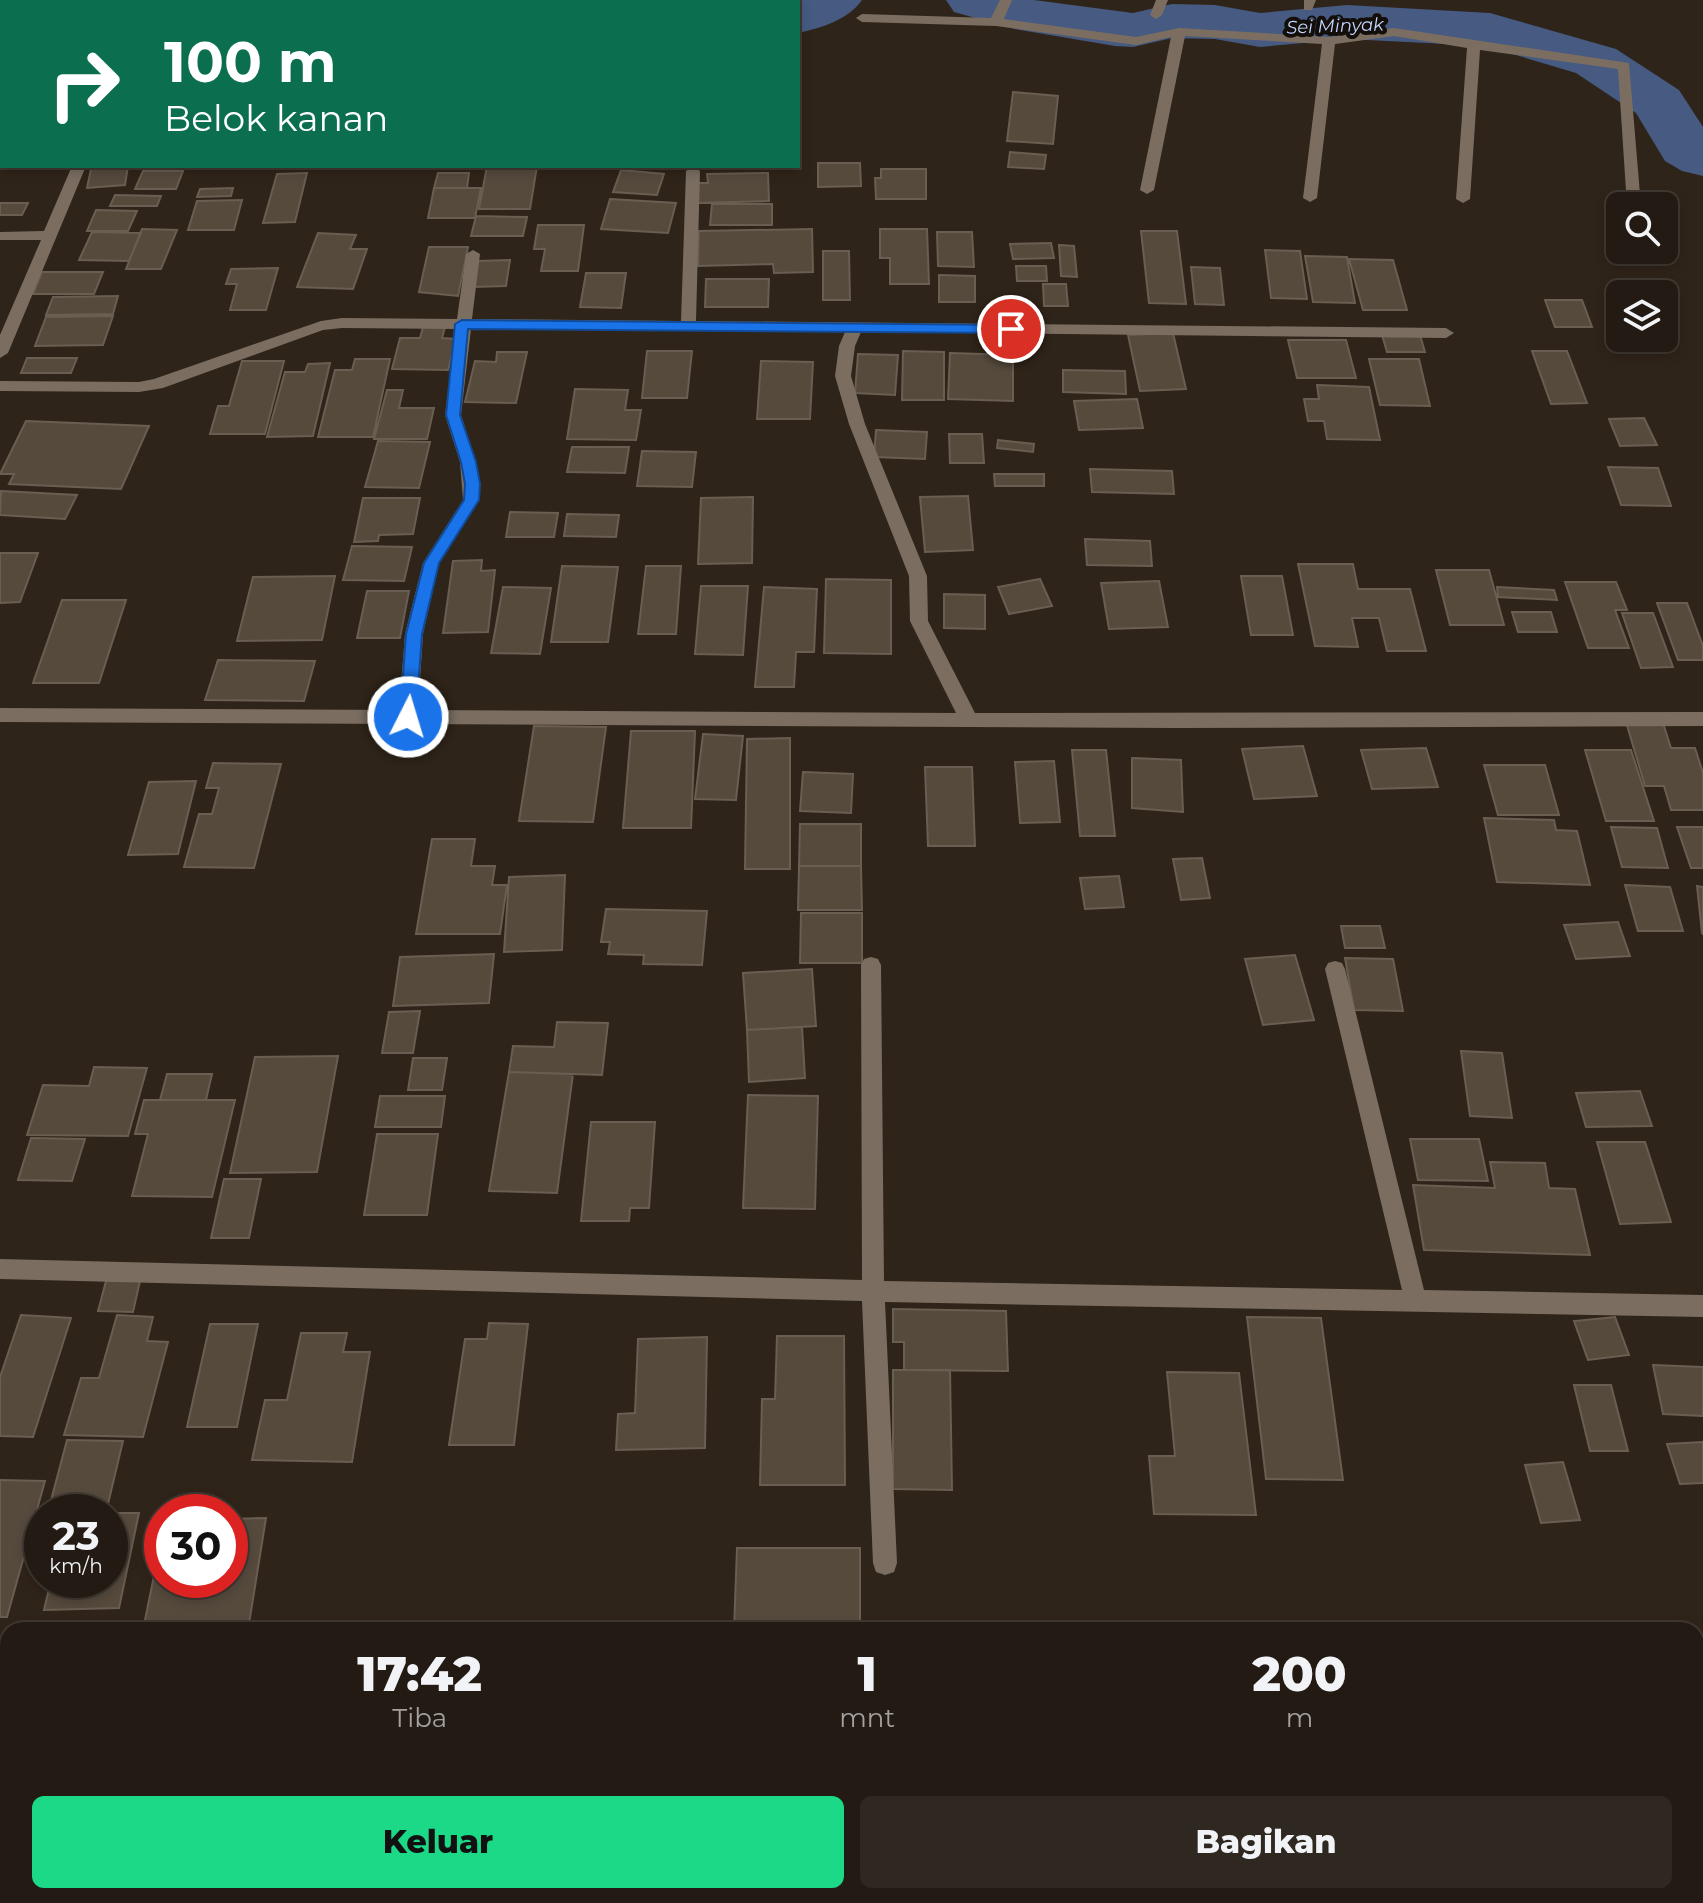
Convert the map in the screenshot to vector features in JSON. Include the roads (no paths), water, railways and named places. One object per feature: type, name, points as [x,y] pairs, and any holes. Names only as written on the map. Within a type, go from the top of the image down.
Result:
[{"type":"street","points":[[997,19],[1006,0]]},
{"type":"street","points":[[1156,15],[1162,0]]},
{"type":"street","points":[[862,18],[997,19],[1136,41],[1179,32],[1329,41],[1394,32],[1624,66],[1633,192]]},
{"type":"street","points":[[1147,190],[1179,32]]},
{"type":"street","points":[[1310,198],[1329,41]]},
{"type":"street","points":[[1463,199],[1474,45]]},
{"type":"street","points":[[0,353],[78,168]]},
{"type":"street","points":[[688,326],[693,171]]},
{"type":"street","points":[[0,236],[50,235]]},
{"type":"street","points":[[408,717],[414,634],[431,563],[471,500],[468,462],[453,415],[473,254]]},
{"type":"street","points":[[0,386],[139,387],[157,384],[321,326],[342,323],[1446,333]]},
{"type":"street","points":[[855,328],[847,346],[843,376],[857,424],[918,576],[919,621],[969,720]]},
{"type":"street","points":[[0,715],[969,720],[1703,719]]},
{"type":"street","points":[[871,965],[873,1291],[885,1563]]},
{"type":"street","points":[[1335,969],[1416,1303]]},
{"type":"street","points":[[0,1269],[202,1271],[1416,1303],[1703,1306]]},
{"type":"waterway","name":"Sei Minyak","points":[[800,16],[835,0]]},
{"type":"waterway","name":"Sei Minyak","points":[[973,0],[1034,17],[1115,29],[1133,30],[1172,21],[1215,22],[1260,30],[1347,22],[1490,30],[1596,61],[1659,102],[1686,148],[1703,158]]}]
